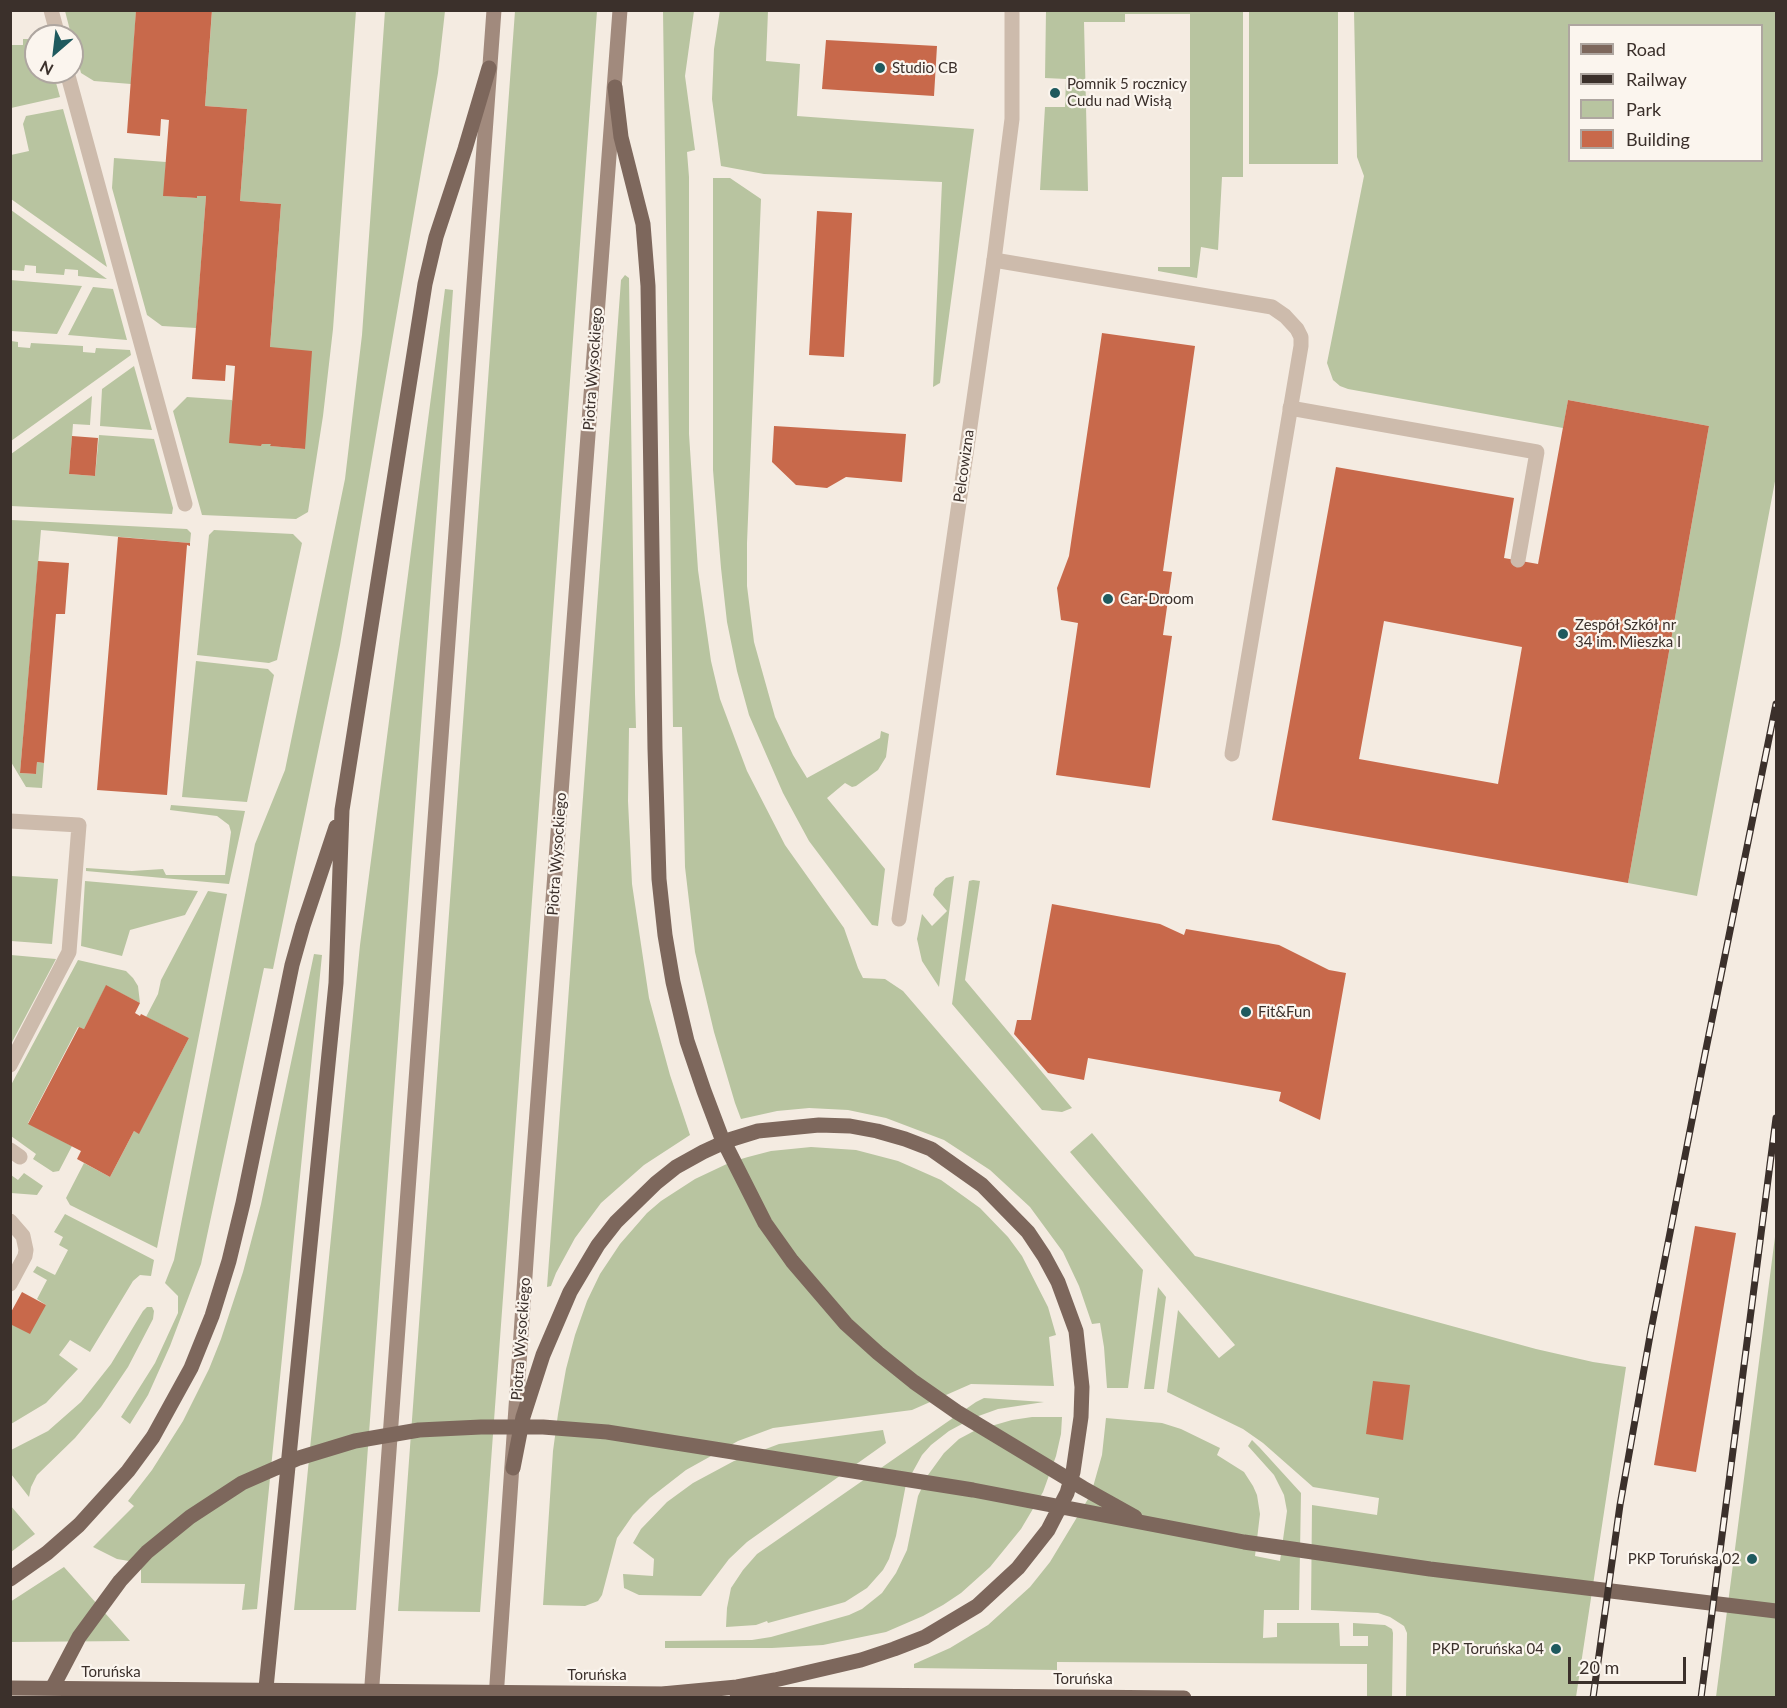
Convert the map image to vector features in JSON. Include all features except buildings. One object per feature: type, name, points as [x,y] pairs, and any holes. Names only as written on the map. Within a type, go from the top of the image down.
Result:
[{"type":"main road","points":[[371,1698],[494,10]]},
{"type":"main road","name":"Piotra Wysockiego","points":[[496,1698],[529,1218],[620,10]]},
{"type":"main road","points":[[266,1698],[336,983],[342,810],[425,284],[436,237],[489,68]]},
{"type":"main road","points":[[615,87],[621,137],[643,224],[648,286],[659,879],[673,982],[687,1041],[704,1091],[726,1147],[765,1223],[799,1269],[846,1324],[914,1382],[957,1412],[1083,1488],[1152,1525]]},
{"type":"main road","points":[[10,1579],[79,1525],[128,1471],[153,1437],[191,1368],[212,1316],[229,1261],[292,965],[342,810]]},
{"type":"main road","points":[[513,1468],[523,1417],[535,1378],[552,1333],[582,1271],[616,1222],[656,1183],[703,1152],[748,1134],[786,1127],[850,1126],[896,1136],[931,1149],[956,1165],[982,1185],[1028,1232],[1059,1282],[1076,1331],[1082,1387],[1081,1417],[1073,1472],[1067,1493],[1048,1530],[1030,1553],[999,1587],[977,1606],[925,1637],[894,1649],[820,1671],[737,1687],[662,1694]]},
{"type":"main road","points":[[47,1698],[67,1656],[97,1609],[147,1552],[190,1517],[242,1483],[299,1458],[356,1441],[419,1430],[543,1427],[608,1432],[973,1490],[1244,1542],[1430,1569],[1776,1611]]},
{"type":"main road","name":"Toruńska","points":[[10,1689],[1184,1698]]},
{"type":"street","name":"Pelcowizna","points":[[899,920],[994,260],[1012,119],[1012,10]]},
{"type":"street","points":[[70,84],[185,504]]},
{"type":"street","points":[[994,260],[1272,307],[1293,324],[1301,337],[1232,754]]},
{"type":"street","points":[[1290,408],[1537,452],[1518,560]]},
{"type":"street","points":[[10,821],[79,825],[69,952],[10,1065]]},
{"type":"street","points":[[10,1221],[23,1236],[26,1250],[10,1284]]},
{"type":"green space","points":[[720,10],[768,11],[766,61],[800,64],[797,116],[974,129],[940,383],[933,387],[942,182],[764,174],[721,166],[712,99],[714,49]]},
{"type":"green space","points":[[65,11],[136,11],[131,84],[94,81],[84,75],[84,24],[68,24]]},
{"type":"green space","points":[[212,11],[356,11],[333,329],[323,416],[308,512],[296,519],[202,515],[173,411],[187,397],[232,400],[261,446],[271,444],[271,446],[305,449],[270,347],[281,204],[240,201],[247,109],[205,106]]},
{"type":"green space","points":[[385,11],[445,11],[438,73],[340,645],[273,969],[264,968],[201,1264],[170,1346],[148,1395],[130,1424],[121,1417],[155,1363],[178,1313],[178,1296],[165,1283],[174,1260],[255,844],[285,770],[345,479],[362,335]]},
{"type":"green space","points":[[515,11],[597,11],[480,1612],[398,1611]]},
{"type":"green space","points":[[663,11],[694,11],[685,76],[695,150],[687,152],[689,177],[689,434],[698,570],[711,661],[720,699],[747,771],[785,845],[844,928],[863,978],[885,979],[903,991],[1143,1270],[1128,1388],[1107,1388],[1100,1323],[1092,1324],[1079,1286],[1063,1252],[1030,1207],[990,1170],[944,1140],[886,1118],[848,1110],[809,1108],[777,1111],[741,1119],[735,1103],[714,1032],[695,952],[685,867],[682,727],[673,727]]},
{"type":"green space","points":[[1046,11],[1243,11],[1243,177],[1222,177],[1218,250],[1201,247],[1197,278],[1158,271],[1158,267],[1190,267],[1190,14],[1125,14],[1125,22],[1084,22],[1088,191],[1040,190],[1045,107],[1065,107],[1066,79],[1045,78]]},
{"type":"green space","points":[[1249,11],[1338,11],[1338,164],[1249,164]]},
{"type":"green space","points":[[1354,11],[1776,11],[1776,476],[1697,896],[1628,883],[1709,426],[1568,400],[1563,428],[1340,386],[1333,380],[1327,363],[1364,176],[1357,157]]},
{"type":"green space","points":[[24,39],[24,84],[56,84],[60,97],[11,108],[11,45],[23,45]]},
{"type":"green space","points":[[63,109],[107,267],[11,199],[11,155],[29,151],[23,124],[26,116]]},
{"type":"green space","points":[[114,158],[166,162],[164,196],[197,198],[197,196],[206,196],[196,328],[162,326],[147,315],[112,188]]},
{"type":"green space","points":[[713,178],[730,178],[761,199],[747,543],[747,586],[754,642],[775,717],[807,778],[880,738],[881,731],[889,734],[886,757],[878,770],[856,786],[852,787],[845,783],[827,798],[885,869],[878,926],[872,925],[809,841],[783,793],[749,715],[737,671],[727,622],[713,470]]},
{"type":"green space","points":[[11,210],[107,279],[78,276],[78,270],[65,269],[64,275],[36,273],[36,266],[25,265],[24,271],[11,270]]},
{"type":"green space","points":[[625,275],[629,278],[636,728],[629,728],[628,801],[632,884],[649,998],[670,1075],[690,1135],[644,1165],[601,1203],[575,1238],[551,1286],[547,1287],[621,280]]},
{"type":"green space","points":[[10,280],[82,286],[57,334],[11,331]]},
{"type":"green space","points":[[93,287],[113,289],[127,340],[68,335]]},
{"type":"green space","points":[[445,289],[453,290],[356,1610],[294,1610],[360,945]]},
{"type":"green space","points":[[11,341],[18,342],[18,347],[30,348],[31,343],[83,346],[83,352],[95,353],[96,348],[130,350],[131,355],[11,441]]},
{"type":"green space","points":[[134,366],[152,430],[100,426],[102,389]]},
{"type":"green space","points":[[92,396],[90,425],[73,424],[69,474],[95,476],[99,435],[154,439],[173,508],[172,514],[11,506],[11,454]]},
{"type":"green space","points":[[11,520],[187,529],[191,533],[190,543],[41,530],[20,773],[36,774],[37,762],[44,763],[42,788],[26,787],[11,762]]},
{"type":"green space","points":[[214,530],[293,534],[302,543],[277,660],[269,663],[197,655],[209,535]]},
{"type":"green space","points":[[196,661],[268,669],[274,675],[247,802],[182,797]]},
{"type":"green space","points":[[171,805],[245,811],[229,884],[86,871],[86,868],[132,871],[163,869],[166,875],[225,875],[231,832],[229,825],[217,816],[170,810]]},
{"type":"green space","points":[[11,876],[58,879],[52,944],[11,941]]},
{"type":"green space","points":[[954,876],[939,987],[922,961],[917,939],[922,914],[932,926],[947,911],[933,895],[935,888],[946,878]]},
{"type":"green space","points":[[85,881],[198,891],[185,915],[130,930],[122,956],[81,946]]},
{"type":"green space","points":[[969,881],[980,881],[965,980],[1072,1108],[1062,1112],[1042,1110],[952,1004]]},
{"type":"green space","points":[[208,891],[227,894],[157,1248],[70,1205],[66,1198],[84,1163],[110,1177],[134,1131],[139,1133],[189,1038],[146,1017],[158,994],[161,980]]},
{"type":"green space","points":[[314,954],[322,955],[257,1609],[242,1610],[245,1584],[141,1583],[141,1563],[117,1559],[93,1547],[134,1506],[128,1501],[152,1470],[183,1421],[221,1339],[243,1272],[261,1204]]},
{"type":"green space","points":[[10,955],[56,959],[11,1044]]},
{"type":"green space","points":[[78,960],[126,971],[138,986],[140,1003],[106,986],[84,1029],[78,1027],[28,1123],[72,1146],[59,1171],[53,1172],[33,1159],[36,1154],[11,1136],[11,1085]]},
{"type":"green space","points":[[1092,1133],[1195,1256],[1536,1349],[1626,1367],[1576,1697],[1406,1697],[1407,1633],[1404,1626],[1378,1613],[1311,1610],[1312,1505],[1377,1515],[1379,1498],[1313,1487],[1263,1443],[1243,1429],[1167,1392],[1178,1310],[1219,1358],[1235,1345],[1070,1152]]},
{"type":"green space","points":[[811,1147],[856,1150],[898,1161],[941,1180],[980,1208],[1008,1237],[1022,1256],[1048,1307],[1056,1335],[1049,1337],[1054,1386],[971,1384],[912,1410],[773,1428],[738,1441],[686,1470],[650,1498],[633,1515],[617,1538],[602,1595],[598,1601],[585,1606],[543,1605],[553,1451],[558,1414],[575,1335],[600,1274],[620,1244],[647,1213],[695,1179],[731,1162],[748,1157],[771,1151]]},
{"type":"green space","points":[[24,1173],[43,1186],[37,1195],[11,1193],[11,1175],[18,1180]]},
{"type":"green space","points":[[65,1214],[154,1260],[151,1276],[140,1275],[133,1281],[90,1352],[70,1340],[59,1355],[78,1369],[46,1403],[11,1424],[10,1324],[46,1305],[37,1299],[47,1280],[33,1272],[37,1266],[55,1275],[68,1250],[59,1245],[63,1237],[54,1232]]},
{"type":"green space","points":[[1776,1229],[1776,1697],[1716,1697]]},
{"type":"green space","points":[[1158,1287],[1166,1297],[1154,1389],[1144,1389]]},
{"type":"green space","points":[[147,1307],[152,1307],[154,1311],[153,1319],[128,1367],[101,1407],[75,1438],[37,1475],[29,1497],[11,1474],[11,1450],[48,1431],[81,1402],[111,1364]]},
{"type":"green space","points":[[984,1398],[1044,1402],[998,1409],[973,1418],[949,1431],[931,1445],[922,1455],[906,1484],[889,1559],[883,1570],[867,1588],[845,1602],[831,1606],[768,1623],[767,1621],[756,1625],[726,1627],[731,1588],[757,1554]]},
{"type":"green space","points":[[1032,1417],[1062,1417],[1056,1456],[1043,1492],[1021,1529],[990,1567],[961,1593],[943,1605],[886,1632],[823,1645],[772,1648],[665,1648],[665,1641],[752,1640],[771,1637],[849,1615],[862,1609],[882,1593],[896,1573],[907,1550],[918,1496],[928,1475],[944,1453],[959,1439],[974,1431]]},
{"type":"green space","points":[[1106,1418],[1162,1423],[1181,1429],[1220,1448],[1217,1455],[1244,1472],[1257,1495],[1260,1514],[1255,1556],[1280,1561],[1287,1511],[1284,1495],[1274,1475],[1248,1446],[1252,1440],[1301,1493],[1299,1610],[1264,1610],[1263,1638],[1277,1637],[1277,1623],[1339,1623],[1340,1646],[1368,1646],[1368,1636],[1353,1636],[1353,1623],[1385,1625],[1392,1629],[1393,1633],[1392,1697],[1367,1697],[1367,1664],[1057,1662],[1057,1670],[914,1668],[914,1664],[950,1648],[988,1625],[1030,1587],[1050,1562],[1091,1494],[1102,1455]]},
{"type":"green space","points":[[883,1430],[886,1443],[747,1542],[729,1559],[701,1596],[639,1595],[624,1588],[623,1574],[653,1576],[654,1559],[633,1543],[641,1529],[667,1502],[693,1483],[734,1461],[779,1444]]},
{"type":"green space","points":[[10,1505],[35,1534],[11,1552],[10,1551]]},
{"type":"green space","points":[[64,1567],[130,1641],[11,1642],[10,1602]]},
{"type":"railway","points":[[1593,1698],[1620,1505],[1651,1330],[1776,704]]},
{"type":"railway","points":[[1701,1698],[1776,1118]]},
{"type":"place","name":"Studio CB","points":[[880,68]]},
{"type":"place","name":"Pomnik 5 rocznicy Cudu nad Wisłą","points":[[1055,93]]},
{"type":"place","name":"Car-Droom","points":[[1108,599]]},
{"type":"place","name":"Zespół Szkół nr 34 im. Mieszka I","points":[[1563,634]]},
{"type":"place","name":"Fit&Fun","points":[[1246,1012]]},
{"type":"place","name":"PKP Toruńska 02","points":[[1752,1559]]},
{"type":"place","name":"PKP Toruńska 04","points":[[1556,1649]]}]
